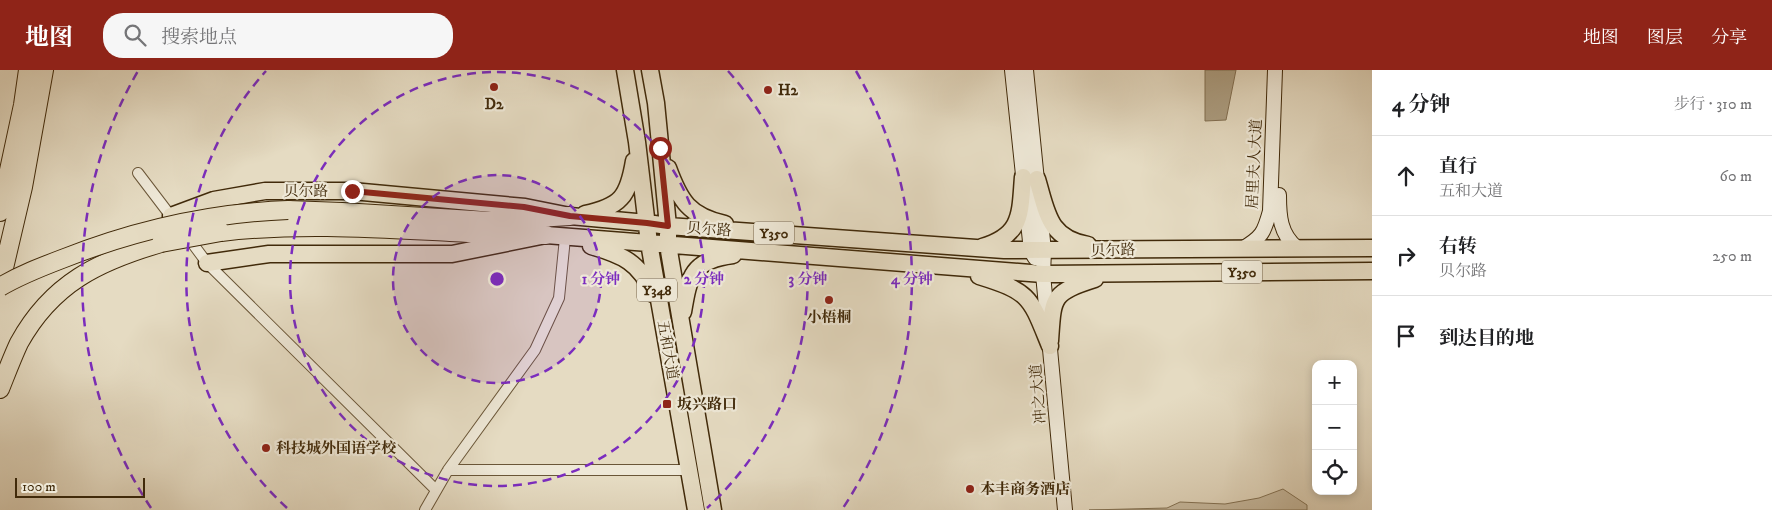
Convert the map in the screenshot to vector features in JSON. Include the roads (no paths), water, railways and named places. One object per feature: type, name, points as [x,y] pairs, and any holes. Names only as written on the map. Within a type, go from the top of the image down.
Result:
[{"type":"highway","points":[[0,212],[23,105],[28,70]]},
{"type":"highway","points":[[0,286],[23,187],[44,70]]},
{"type":"highway","points":[[0,286],[82,251],[158,227],[200,218],[249,212],[288,210],[489,221],[570,216]]},
{"type":"highway","points":[[0,389],[19,343],[34,319],[53,297],[80,275],[105,262],[161,243],[253,228],[344,226],[546,235]]},
{"type":"main road","name":"五和大道","points":[[625,70],[637,142],[649,244],[696,510]]},
{"type":"main road","name":"五和大道","points":[[650,70],[656,103],[668,226],[668,245],[713,510]]},
{"type":"main road","points":[[570,216],[601,210],[617,202],[626,193],[631,182],[637,142]]},
{"type":"main road","points":[[660,148],[679,196],[689,209],[699,216],[716,222],[761,232]]},
{"type":"main road","points":[[978,248],[995,243],[1012,232],[1020,216],[1030,178]]},
{"type":"main road","points":[[1030,178],[1054,229],[1066,239],[1080,244],[1114,250]]},
{"type":"main road","name":"贝尔路","points":[[171,216],[214,200],[265,190],[352,191],[524,207],[570,216],[668,226],[978,248],[1038,251],[1372,248]]},
{"type":"main road","name":"贝尔路","points":[[207,263],[269,254],[452,254],[546,235],[565,238],[1043,274],[1372,271]]},
{"type":"main road","points":[[565,238],[627,259],[649,283],[662,317]]},
{"type":"main road","points":[[681,324],[687,291],[694,271],[703,264],[720,256],[754,252]]},
{"type":"main road","points":[[950,268],[1006,285],[1027,298],[1036,311],[1050,346]]},
{"type":"main road","points":[[1050,346],[1052,312],[1054,303],[1062,291],[1112,274]]},
{"type":"street","name":"冲之大道","points":[[1012,70],[1030,178],[1038,251],[1043,274],[1065,510]]},
{"type":"street","name":"冲之大道","points":[[1026,70],[1030,178]]},
{"type":"street","name":"居里夫人大道","points":[[1242,249],[1260,237],[1264,231],[1270,211],[1275,70]]},
{"type":"street","name":"居里夫人大道","points":[[1284,70],[1279,211],[1283,232],[1289,241],[1298,248]]},
{"type":"street","points":[[138,173],[207,263],[436,490]]},
{"type":"street","points":[[425,510],[448,470],[535,350],[559,298],[565,238]]},
{"type":"street","points":[[448,470],[689,470]]},
{"type":"place","name":"D2","points":[[494,87]]},
{"type":"place","name":"H2","points":[[768,90]]},
{"type":"place","name":"小梧桐","points":[[829,300]]},
{"type":"place","name":"坂兴路口","points":[[667,404]]},
{"type":"place","name":"科技城外国语学校","points":[[266,448]]},
{"type":"place","name":"本丰商务酒店","points":[[970,489]]}]
